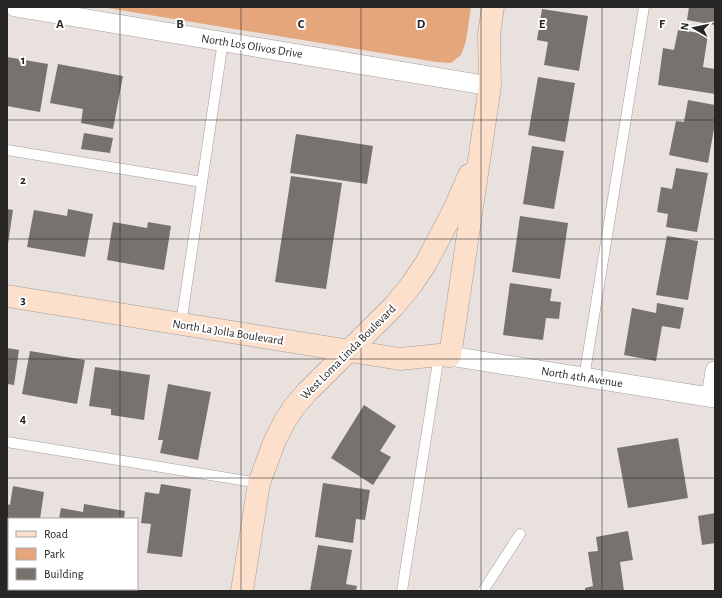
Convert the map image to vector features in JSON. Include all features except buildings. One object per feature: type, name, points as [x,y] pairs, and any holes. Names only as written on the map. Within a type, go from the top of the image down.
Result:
[{"type":"street","name":"North Los Olivos Drive","points":[[15,7],[490,86]]},
{"type":"street","name":"West Loma Linda Boulevard","points":[[445,355],[481,148],[490,86],[489,34],[493,7]]},
{"type":"street","name":"West Loma Linda Boulevard","points":[[242,591],[259,483],[275,440],[294,407],[306,392],[394,306],[412,284],[426,264],[453,212],[481,148]]},
{"type":"street","name":"North La Jolla Boulevard","points":[[7,296],[400,359],[445,355]]},
{"type":"street","name":"North 4th Avenue","points":[[445,355],[713,398]]},
{"type":"street","points":[[713,398],[715,371]]},
{"type":"lane","points":[[584,378],[644,7]]},
{"type":"lane","points":[[181,324],[223,41]]},
{"type":"lane","points":[[7,150],[202,182]]},
{"type":"lane","points":[[402,591],[445,355]]},
{"type":"lane","points":[[7,442],[259,483]]},
{"type":"lane","points":[[483,591],[520,534]]},
{"type":"green space","points":[[101,7],[471,7],[466,41],[461,55],[451,63],[436,62]]}]
